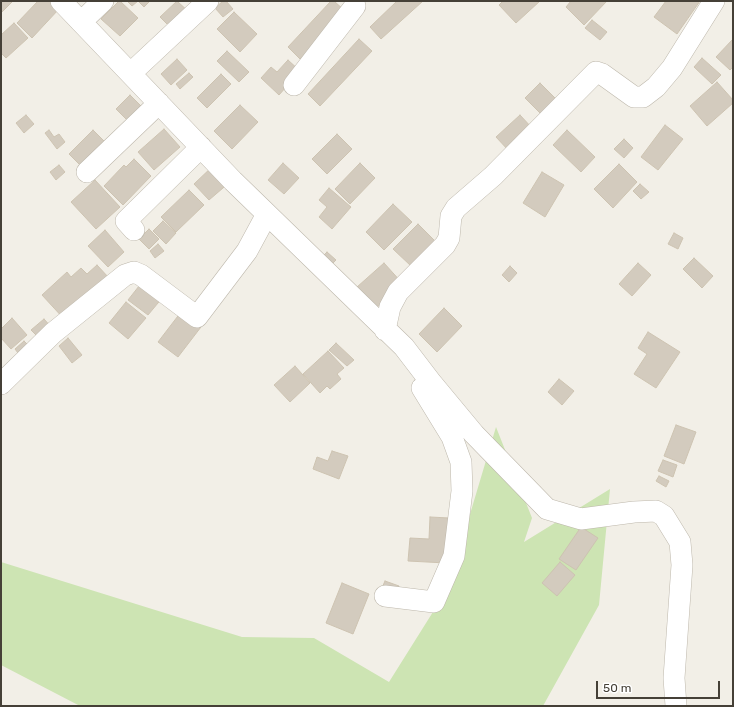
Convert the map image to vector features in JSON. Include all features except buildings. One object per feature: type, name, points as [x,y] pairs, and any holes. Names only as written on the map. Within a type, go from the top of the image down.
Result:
[{"type":"street","points":[[61,1],[267,214],[404,347],[474,434],[547,509],[580,519],[634,512],[656,511],[664,516],[680,542],[682,565],[674,678],[676,706]]},
{"type":"street","points":[[81,22],[103,1]]},
{"type":"street","points":[[131,73],[208,1]]},
{"type":"street","points":[[385,330],[390,307],[398,292],[445,245],[448,238],[450,216],[456,208],[493,176],[596,72],[602,74],[634,97],[643,97],[656,87],[672,68],[714,1]]},
{"type":"street","points":[[294,85],[355,3]]},
{"type":"street","points":[[87,172],[159,103]]},
{"type":"street","points":[[134,230],[126,221],[201,147]]},
{"type":"street","points":[[1,384],[53,333],[130,273],[134,272],[141,275],[197,317],[247,252],[267,214]]},
{"type":"street","points":[[385,596],[434,602],[454,556],[462,491],[461,462],[452,437],[417,378],[404,347]]},
{"type":"green space","points":[[496,427],[532,518],[524,542],[610,489],[599,605],[543,706],[80,706],[1,665],[1,562],[242,637],[314,638],[389,682],[448,588]]}]
